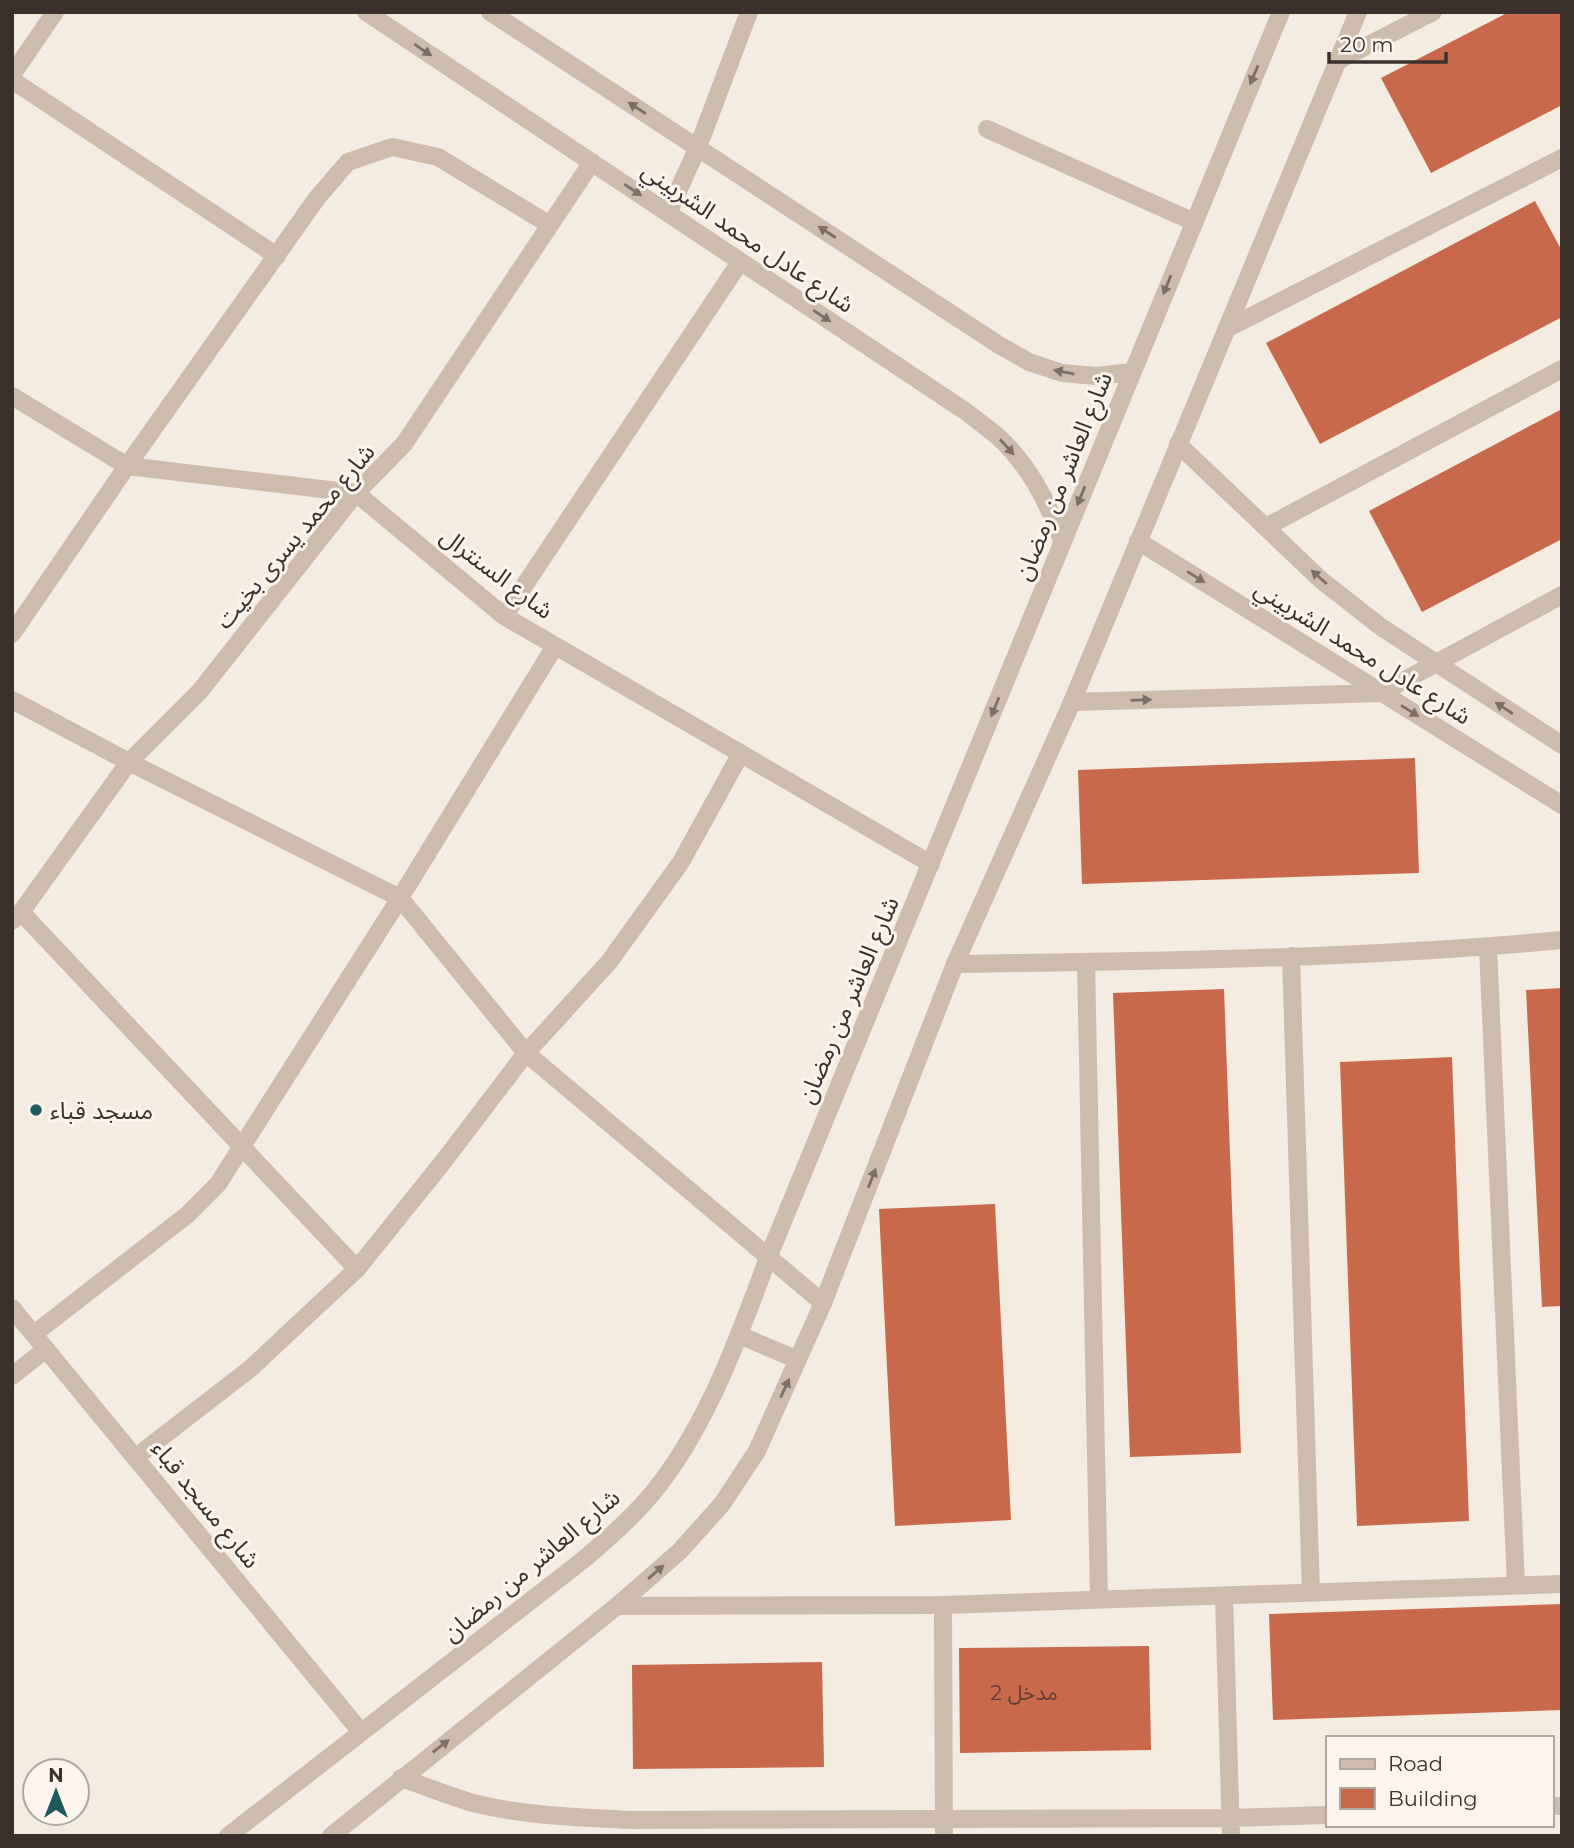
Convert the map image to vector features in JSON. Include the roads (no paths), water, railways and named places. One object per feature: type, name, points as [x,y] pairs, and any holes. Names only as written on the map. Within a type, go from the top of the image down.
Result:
[{"type":"street","points":[[55,12],[12,77],[277,256]]},
{"type":"street","name":"شارع عادل محمد الشربيني","points":[[366,12],[965,411],[998,436],[1025,467],[1047,502],[1062,540]]},
{"type":"street","name":"شارع عادل محمد الشربيني","points":[[490,12],[1029,362],[1062,373],[1097,376],[1132,372]]},
{"type":"street","points":[[668,213],[698,147],[750,12]]},
{"type":"street","name":"شارع العاشر من رمضان","points":[[228,1836],[583,1560],[625,1524],[662,1482],[693,1435],[739,1335],[768,1258],[1062,540],[1281,12]]},
{"type":"street","points":[[331,1836],[617,1606],[680,1551],[722,1504],[757,1451],[823,1303],[955,964],[1072,702],[1357,12]]},
{"type":"street","points":[[1339,60],[1433,12]]},
{"type":"street","points":[[986,129],[1194,222]]},
{"type":"street","points":[[12,634],[317,198],[348,162],[392,147],[438,157],[550,226]]},
{"type":"street","points":[[1226,329],[1562,158]]},
{"type":"street","name":"شارع محمد يسرى بخيت","points":[[17,916],[129,762],[200,691],[356,493],[404,444],[592,162]]},
{"type":"street","points":[[504,616],[740,262]]},
{"type":"street","points":[[1266,527],[1562,369]]},
{"type":"street","points":[[12,396],[127,466],[356,493]]},
{"type":"street","name":"شارع عادل محمد الشربيني","points":[[1178,444],[1321,580],[1381,627],[1562,745]]},
{"type":"street","name":"شارع السنترال","points":[[356,493],[504,616],[931,864]]},
{"type":"street","name":"شارع عادل محمد الشربيني","points":[[1138,541],[1562,805]]},
{"type":"street","points":[[1072,702],[1381,693],[1562,595]]},
{"type":"street","points":[[34,1334],[187,1214],[218,1184],[400,898],[555,646]]},
{"type":"street","points":[[12,700],[400,898],[526,1053],[823,1303]]},
{"type":"street","points":[[136,1457],[251,1368],[357,1269],[526,1053],[608,962],[633,929],[681,862],[740,755]]},
{"type":"street","points":[[17,916],[357,1269]]},
{"type":"street","points":[[955,964],[1291,957],[1488,947],[1562,940]]},
{"type":"street","points":[[1488,947],[1516,1586]]},
{"type":"street","points":[[1291,957],[1311,1593]]},
{"type":"street","points":[[1086,962],[1099,1600]]},
{"type":"street","name":"شارع مسجد قباء","points":[[12,1308],[361,1732]]},
{"type":"street","points":[[739,1335],[798,1360]]},
{"type":"street","points":[[12,1376],[46,1349]]},
{"type":"street","points":[[617,1606],[943,1605],[1562,1584]]},
{"type":"street","points":[[1224,1597],[1231,1827]]},
{"type":"street","points":[[943,1605],[944,1827]]},
{"type":"street","points":[[401,1779],[472,1802],[548,1816],[630,1820],[944,1827],[1231,1827],[1326,1815]]},
{"type":"place","name":"مسجد قباء","points":[[36,1110]]}]
